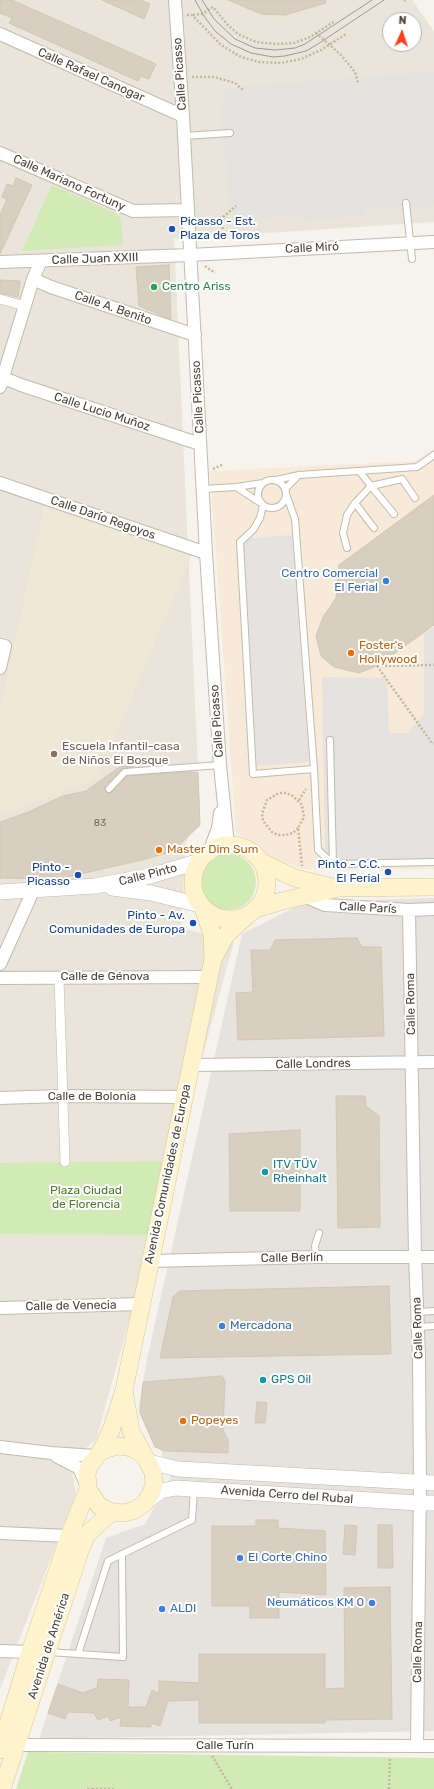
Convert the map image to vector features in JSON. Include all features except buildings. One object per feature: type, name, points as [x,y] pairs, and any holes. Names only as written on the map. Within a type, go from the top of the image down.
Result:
[{"type":"main road","points":[[304,888],[261,862],[252,852],[241,847],[228,845],[218,847],[204,856],[195,871],[193,883],[195,894],[202,906],[217,917],[228,920],[239,918],[304,888],[434,887]]},
{"type":"main road","points":[[252,912],[265,897],[268,885],[266,873],[261,862]]},
{"type":"main road","name":"Avenida Comunidades de Europa","points":[[124,1390],[213,959],[212,934],[202,906]]},
{"type":"main road","name":"Avenida Comunidades de Europa","points":[[213,959],[226,935],[252,912]]},
{"type":"main road","points":[[124,1390],[131,1431],[153,1472],[154,1485],[145,1503],[135,1510],[124,1513],[112,1512],[99,1506],[87,1488],[87,1474],[89,1466],[98,1454],[112,1428],[124,1390]]},
{"type":"main road","points":[[98,1454],[117,1446],[128,1447],[136,1450],[147,1460]]},
{"type":"main road","name":"Avenida de América","points":[[0,1750],[30,1652],[69,1536],[87,1488]]},
{"type":"main road","name":"Avenida de América","points":[[2,1789],[80,1551],[88,1534],[112,1512]]},
{"type":"street","name":"Calle Picasso","points":[[174,0],[183,116],[206,553],[222,794],[228,845]]},
{"type":"street","name":"Calle Rafael Canogar","points":[[0,34],[183,116]]},
{"type":"street","name":"Calle Mariano Fortuny","points":[[2,158],[133,211],[187,210]]},
{"type":"street","name":"Calle Miró","points":[[190,255],[434,242]]},
{"type":"street","name":"Calle Juan XXIII","points":[[0,262],[190,255]]},
{"type":"street","points":[[2,382],[33,279],[41,261]]},
{"type":"street","name":"Calle A. Benito","points":[[33,279],[52,287],[195,335]]},
{"type":"street","points":[[0,299],[25,306]]},
{"type":"street","name":"Calle Lucio Muñoz","points":[[2,382],[21,385],[200,444]]},
{"type":"street","name":"Calle Darío Regoyos","points":[[0,483],[206,553]]},
{"type":"street","points":[[0,668],[2,645]]},
{"type":"street","name":"Calle Picasso","points":[[204,856],[218,828],[222,794]]},
{"type":"street","name":"Calle Pinto","points":[[0,892],[95,886],[150,876],[204,856]]},
{"type":"street","name":"Calle Pinto","points":[[95,886],[150,893],[202,906]]},
{"type":"street","name":"Calle París","points":[[304,888],[325,905],[409,910],[434,909]]},
{"type":"street","points":[[0,964],[33,891]]},
{"type":"street","name":"Calle Roma","points":[[409,910],[415,1258],[427,1483],[417,1746]]},
{"type":"street","name":"Calle de Génova","points":[[0,978],[210,977]]},
{"type":"street","points":[[59,978],[65,1162]]},
{"type":"street","name":"Calle Londres","points":[[191,1065],[434,1062]]},
{"type":"street","name":"Calle de Bolonia","points":[[0,1098],[62,1096],[184,1097]]},
{"type":"street","name":"Calle Berlín","points":[[150,1261],[316,1257],[434,1257]]},
{"type":"street","name":"Calle de Venecia","points":[[0,1308],[141,1304]]},
{"type":"street","points":[[0,1447],[51,1453],[98,1454]]},
{"type":"street","points":[[51,1453],[79,1468],[87,1488]]},
{"type":"street","name":"Avenida Cerro del Rubal","points":[[147,1460],[178,1468],[427,1483]]},
{"type":"street","name":"Avenida Cerro del Rubal","points":[[145,1503],[160,1491],[176,1488],[427,1503]]},
{"type":"street","points":[[0,1533],[69,1536]]},
{"type":"street","points":[[0,1651],[30,1652]]},
{"type":"street","name":"Calle Turín","points":[[17,1745],[434,1746]]},
{"type":"lane","points":[[184,136],[230,133]]},
{"type":"lane","points":[[406,203],[412,259]]},
{"type":"lane","points":[[203,489],[236,487],[299,475],[417,467],[434,455]]},
{"type":"lane","points":[[360,472],[394,514]]},
{"type":"lane","points":[[236,487],[261,504],[272,508],[280,506],[286,498],[286,491],[299,475]]},
{"type":"lane","points":[[347,548],[343,533],[347,515],[355,503],[372,486],[402,479],[416,498]]},
{"type":"lane","points":[[276,480],[283,485],[296,519],[314,769],[318,850],[333,864],[434,862]]},
{"type":"lane","points":[[263,483],[257,494],[261,504],[260,518],[253,530],[240,542],[253,774],[314,769]]},
{"type":"lane","points":[[355,503],[374,528]]},
{"type":"lane","points":[[330,740],[333,864]]},
{"type":"lane","points":[[109,789],[126,772],[220,765]]},
{"type":"lane","points":[[316,1257],[315,1246],[319,1233]]},
{"type":"lane","points":[[417,1312],[434,1311]]},
{"type":"lane","points":[[418,1327],[434,1326]]},
{"type":"lane","points":[[78,1654],[108,1561],[192,1520],[194,1489]]},
{"type":"lane","points":[[47,1652],[122,1656],[122,1554]]},
{"type":"path","points":[[176,15],[202,14],[213,7],[226,24],[238,34],[256,42],[276,44],[294,43],[316,33],[335,21]]},
{"type":"path","points":[[192,15],[221,45],[241,57],[259,62],[281,63],[302,59],[346,34]]},
{"type":"path","points":[[316,33],[341,55],[355,72],[358,82]]},
{"type":"path","points":[[180,77],[214,78],[235,83],[244,91]]},
{"type":"path","points":[[223,253],[221,236],[223,217],[236,206]]},
{"type":"path","points":[[434,665],[377,666],[432,743],[434,743]]},
{"type":"path","points":[[298,828],[293,833],[286,835],[278,835],[272,832],[263,821],[262,814],[267,800],[279,793],[286,793],[299,800],[302,805],[304,817],[298,828],[304,888]]},
{"type":"path","points":[[206,1746],[232,1789]]},
{"type":"path","points":[[389,1789],[390,1746]]},
{"type":"path","points":[[86,1789],[115,1789]]},
{"type":"shaded area","points":[[0,0],[412,0],[421,12],[382,12],[382,52],[422,52],[422,14],[434,31],[434,222],[174,239],[200,813],[186,843],[181,928],[234,942],[96,1440],[70,1460],[76,1494],[0,1689]]},
{"type":"shaded area","points":[[431,72],[434,74],[434,206],[365,210],[366,216],[301,221],[301,216],[253,220],[237,217],[229,207],[221,107],[224,94],[232,87]]},
{"type":"shaded area","points":[[434,449],[434,869],[315,870],[300,868],[268,856],[258,846],[236,833],[210,471],[416,461]]},
{"type":"shaded area","points":[[45,504],[192,555],[97,779],[0,815],[0,708]]},
{"type":"shaded area","points":[[292,535],[309,762],[257,766],[241,539]]},
{"type":"shaded area","points":[[434,627],[434,861],[335,862],[325,853],[322,677],[387,678],[389,733],[408,733],[424,714],[424,634]]},
{"type":"shaded area","points":[[434,898],[434,1731],[39,1739],[106,1538],[145,1524],[171,1478],[158,1443],[138,1410],[147,1359],[242,934],[305,902]]},
{"type":"green space","points":[[52,185],[117,214],[121,220],[123,243],[121,245],[22,251]]},
{"type":"green space","points":[[228,854],[239,856],[248,862],[254,871],[256,882],[254,893],[248,902],[239,908],[228,910],[217,908],[208,902],[202,893],[200,882],[202,871],[208,862],[217,856]]},
{"type":"green space","name":"Plaza Ciudad de Florencia","points":[[171,1161],[156,1235],[0,1234],[0,1163]]},
{"type":"green space","points":[[28,1752],[434,1758],[434,1789],[16,1789]]},
{"type":"tram line","points":[[195,0],[215,31],[231,44],[251,53],[273,57],[306,51],[384,0]]},
{"type":"tram line","points":[[202,0],[214,19],[235,39],[255,48],[275,50],[295,48],[305,44],[372,0]]},
{"type":"place","name":"Picasso - Est. Plaza de Toros","points":[[172,229]]},
{"type":"place","name":"Centro Ariss","points":[[154,287]]},
{"type":"place","name":"Centro Comercial El Ferial","points":[[386,581]]},
{"type":"place","name":"Foster's Hollywood","points":[[351,653]]},
{"type":"place","name":"Escuela Infantil-casa de Niños El Bosque","points":[[54,754]]},
{"type":"place","name":"Master Dim Sum","points":[[159,850]]},
{"type":"place","name":"Pinto - C.C. El Ferial","points":[[388,872]]},
{"type":"place","name":"Pinto - Picasso","points":[[78,875]]},
{"type":"place","name":"Pinto - Av. Comunidades de Europa","points":[[193,923]]},
{"type":"place","name":"ITV TÜV Rheinhalt","points":[[265,1172]]},
{"type":"place","name":"Mercadona","points":[[222,1326]]},
{"type":"place","name":"GPS Oil","points":[[263,1380]]},
{"type":"place","name":"Popeyes","points":[[183,1421]]},
{"type":"place","name":"El Corte Chino","points":[[240,1558]]},
{"type":"place","name":"Neumáticos KM 0","points":[[372,1603]]},
{"type":"place","name":"ALDI","points":[[162,1609]]}]
